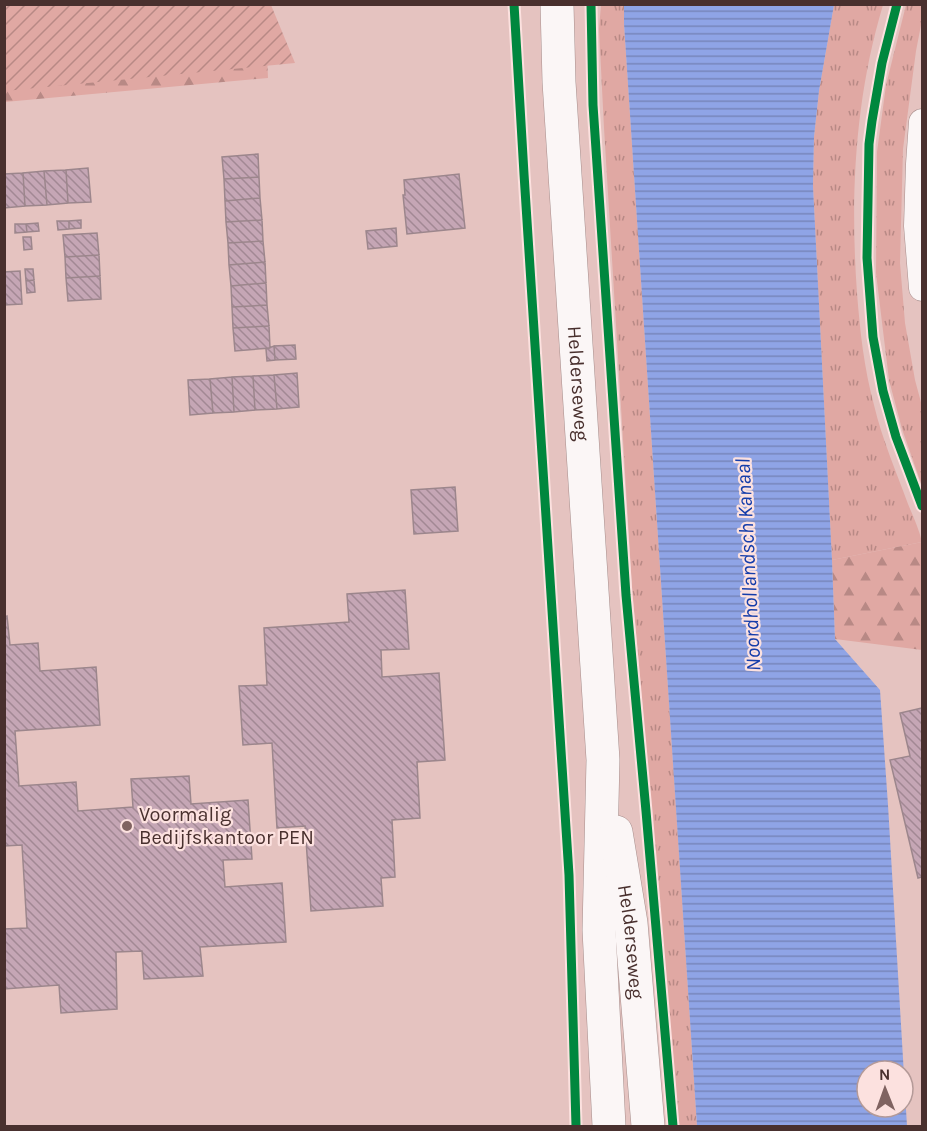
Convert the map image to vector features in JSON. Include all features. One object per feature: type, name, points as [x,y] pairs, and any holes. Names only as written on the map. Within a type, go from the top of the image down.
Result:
[{"type":"main road","name":"Helderseweg","points":[[557,4],[559,82],[603,760],[599,930],[609,1126]]},
{"type":"main road","name":"Helderseweg","points":[[603,760],[631,923],[648,1126]]},
{"type":"street","points":[[922,123],[917,226],[922,288]]},
{"type":"green space","points":[[5,4],[271,5],[295,63],[5,91]]},
{"type":"green space","points":[[601,5],[624,5],[697,1126],[679,1126],[632,587],[604,128],[599,29]]},
{"type":"green space","points":[[834,5],[883,5],[866,76],[857,148],[854,220],[857,293],[865,363],[877,418],[922,542],[832,560],[813,186],[814,137],[819,91]]},
{"type":"green space","points":[[906,5],[922,5],[922,20],[903,149],[900,263],[905,323],[922,406],[922,486],[902,429],[889,380],[876,273],[877,152],[886,85]]},
{"type":"green space","points":[[267,54],[268,78],[5,102],[5,75]]},
{"type":"green space","points":[[922,542],[922,650],[835,639],[832,560]]},
{"type":"water","name":"Noordhollandsch Kanaal","points":[[624,5],[834,5],[819,91],[814,137],[813,186],[835,639],[880,690],[903,1059],[855,1059],[855,1119],[907,1119],[907,1126],[697,1126]]},
{"type":"building","points":[[258,154],[259,177],[224,179],[222,157]]},
{"type":"building","points":[[88,168],[91,202],[68,203],[66,170]]},
{"type":"building","points":[[66,170],[68,203],[47,205],[44,171]]},
{"type":"building","points":[[44,171],[47,205],[25,206],[23,173]]},
{"type":"building","points":[[23,173],[25,206],[4,208],[4,174]]},
{"type":"building","points":[[459,174],[465,228],[407,234],[403,195],[405,195],[404,180]]},
{"type":"building","points":[[259,177],[260,198],[225,201],[224,179]]},
{"type":"building","points":[[260,198],[262,220],[226,222],[225,201]]},
{"type":"building","points":[[81,220],[81,228],[69,229],[69,221]]},
{"type":"building","points":[[262,220],[263,241],[228,243],[226,222]]},
{"type":"building","points":[[57,221],[69,221],[69,229],[58,230]]},
{"type":"building","points":[[38,223],[39,231],[27,232],[26,224]]},
{"type":"building","points":[[15,224],[26,224],[27,232],[15,233]]},
{"type":"building","points":[[396,228],[397,246],[368,249],[366,231]]},
{"type":"building","points":[[97,233],[99,255],[65,257],[63,235]]},
{"type":"building","points":[[23,237],[31,237],[32,249],[24,250]]},
{"type":"building","points":[[263,241],[265,262],[229,265],[228,243]]},
{"type":"building","points":[[99,255],[100,276],[66,278],[65,257]]},
{"type":"building","points":[[265,262],[266,283],[231,286],[229,265]]},
{"type":"building","points":[[25,269],[33,269],[34,280],[26,281]]},
{"type":"building","points":[[20,271],[22,304],[4,305],[4,272]]},
{"type":"building","points":[[100,276],[101,299],[68,301],[66,278]]},
{"type":"building","points":[[34,280],[35,292],[27,293],[26,281]]},
{"type":"building","points":[[266,283],[267,305],[232,307],[231,286]]},
{"type":"building","points":[[267,305],[269,326],[233,328],[232,307]]},
{"type":"building","points":[[269,326],[270,348],[235,351],[233,328]]},
{"type":"building","points":[[295,345],[296,359],[275,360],[274,346]]},
{"type":"building","points":[[274,346],[275,360],[267,361],[266,349]]},
{"type":"building","points":[[297,373],[299,407],[277,409],[274,375]]},
{"type":"building","points":[[274,375],[277,409],[255,410],[253,376]]},
{"type":"building","points":[[253,376],[255,410],[234,412],[232,377]]},
{"type":"building","points":[[232,377],[234,412],[213,413],[210,379]]},
{"type":"building","points":[[210,379],[213,413],[190,415],[188,380]]},
{"type":"building","points":[[455,487],[458,531],[414,534],[411,490]]},
{"type":"building","points":[[405,590],[409,649],[381,650],[382,677],[439,673],[445,760],[417,762],[420,818],[392,820],[395,877],[381,878],[383,906],[311,911],[305,826],[277,828],[272,743],[243,745],[239,686],[267,685],[264,628],[349,622],[347,594]]},
{"type":"building","name":"Voormalig Bedijfskantoor PEN","points":[[7,616],[10,645],[38,643],[40,671],[96,667],[100,725],[15,731],[19,786],[76,782],[78,811],[133,807],[131,779],[189,776],[191,804],[248,800],[252,859],[223,860],[225,887],[282,883],[286,942],[200,947],[203,976],[144,979],[142,951],[116,952],[117,1009],[61,1013],[59,985],[4,989],[4,929],[27,928],[22,845],[4,846],[4,617]]},
{"type":"building","points":[[922,708],[922,877],[918,878],[890,760],[910,756],[900,713]]},
{"type":"cycle path","points":[[514,4],[569,875],[576,1126]]},
{"type":"cycle path","points":[[591,4],[593,105],[626,595],[673,1126]]},
{"type":"cycle path","points":[[897,4],[882,63],[869,144],[867,258],[873,337],[883,391],[896,437],[922,506]]},
{"type":"place","name":"Voormalig Bedijfskantoor PEN","points":[[127,826]]}]
